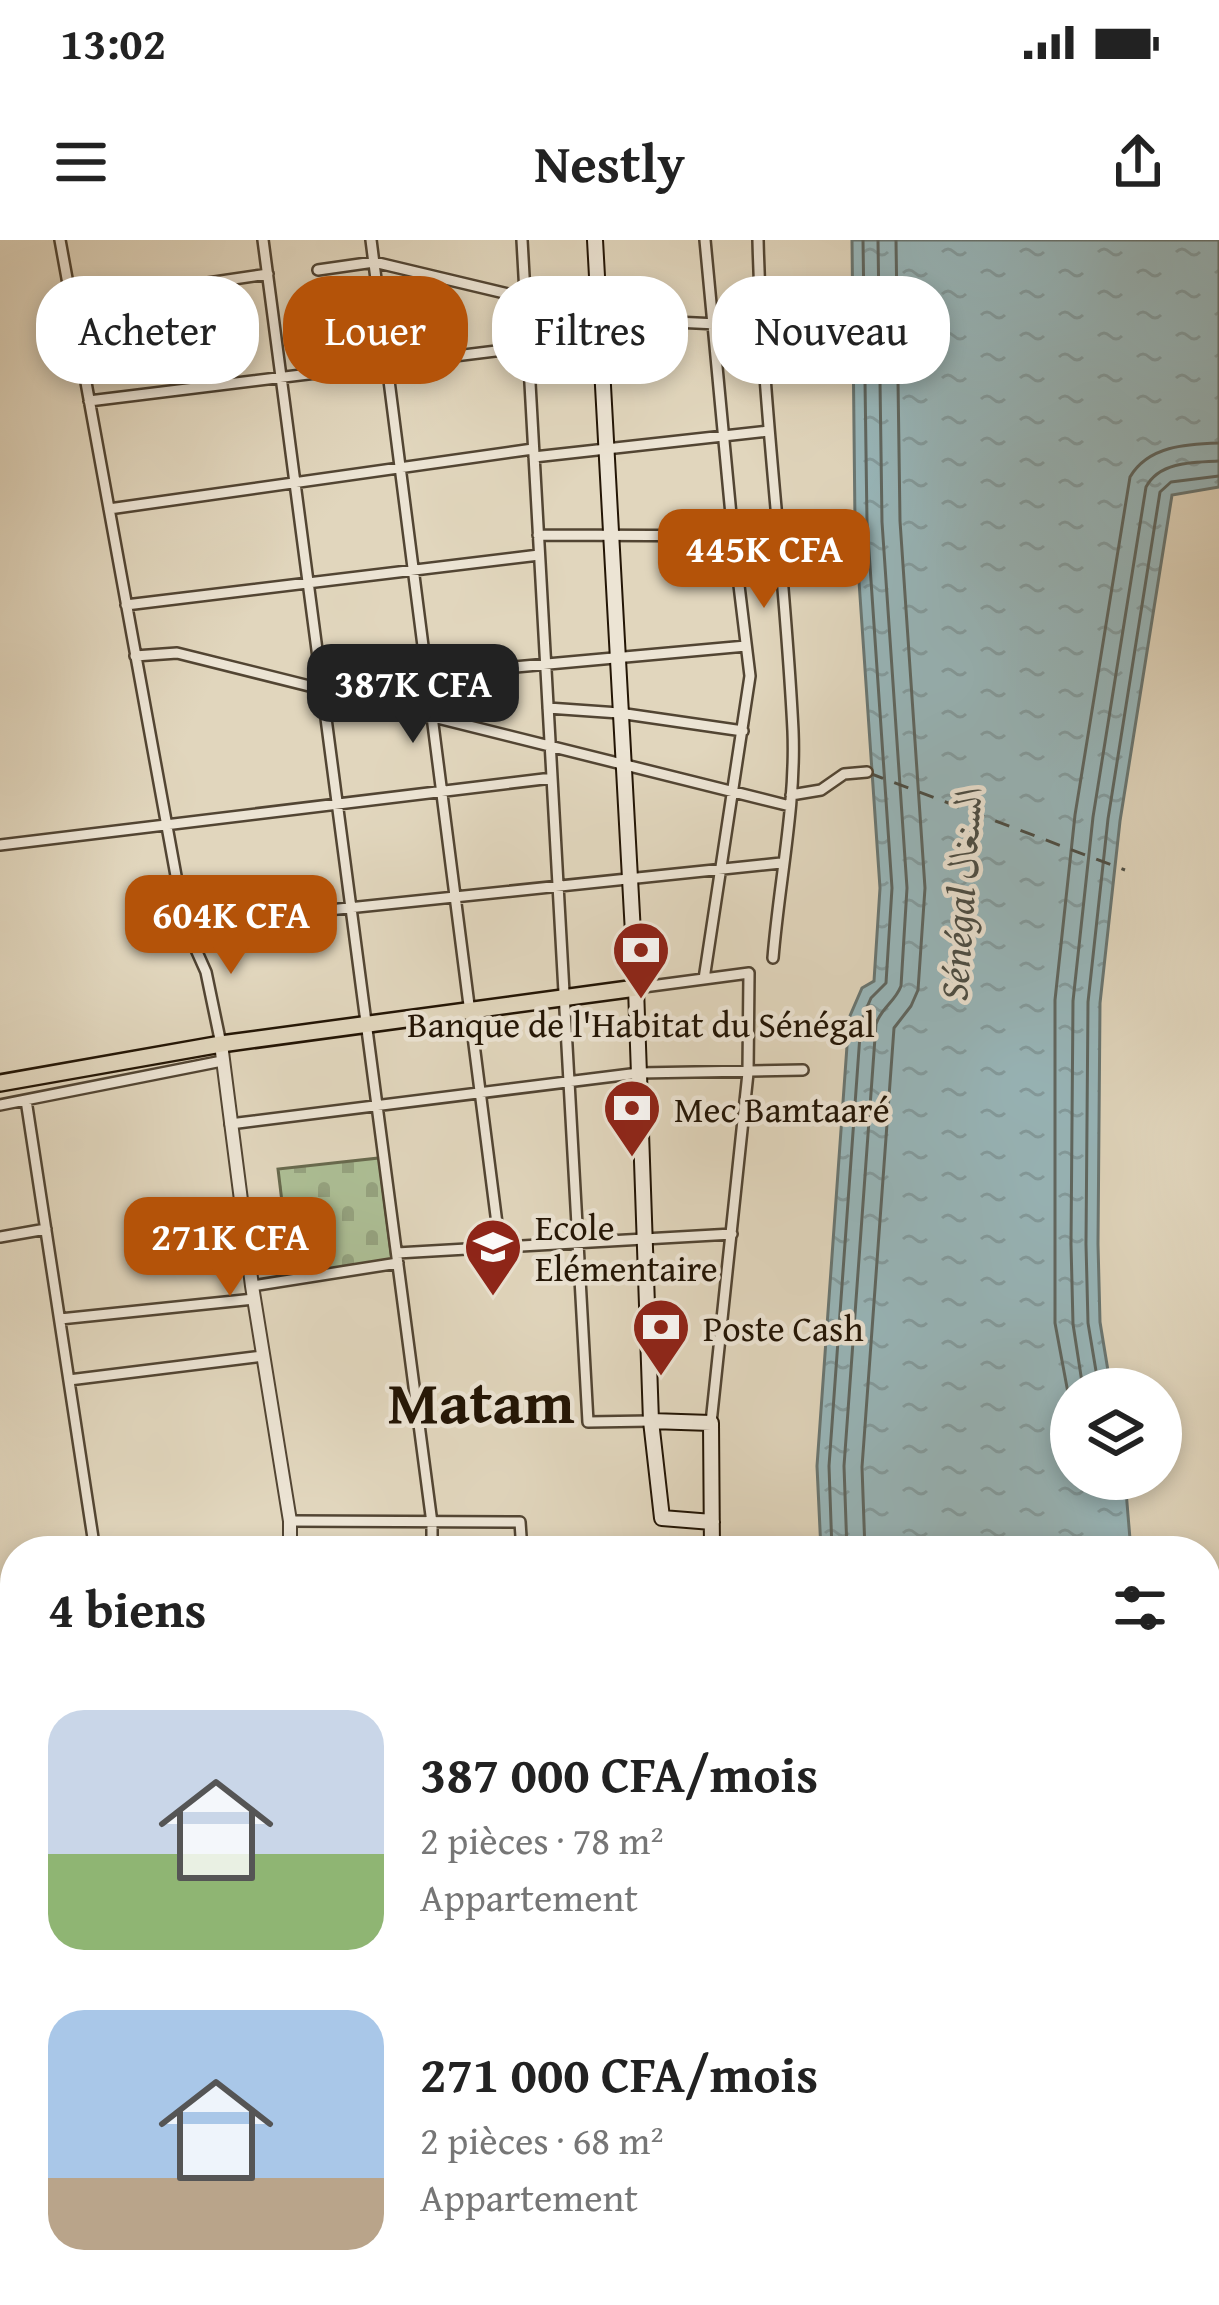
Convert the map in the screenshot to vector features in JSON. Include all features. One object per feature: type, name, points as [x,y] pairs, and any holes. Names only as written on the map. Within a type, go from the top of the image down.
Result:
[{"type":"main road","points":[[595,240],[597,276]]},
{"type":"main road","points":[[602,384],[636,988],[651,1420],[662,1518],[712,1522]]},
{"type":"main road","points":[[0,1083],[221,1052],[367,1024],[636,988]]},
{"type":"main road","points":[[651,1420],[711,1423],[712,1536]]},
{"type":"street","points":[[60,240],[67,276]]},
{"type":"street","points":[[263,240],[433,1536]]},
{"type":"street","points":[[371,240],[376,276]]},
{"type":"street","points":[[522,240],[524,276]]},
{"type":"street","points":[[705,240],[712,313]]},
{"type":"street","points":[[758,240],[759,276]]},
{"type":"street","points":[[318,269],[374,262],[492,290]]},
{"type":"street","points":[[254,276],[268,274]]},
{"type":"street","points":[[89,400],[281,378]]},
{"type":"street","points":[[86,384],[185,926],[211,987],[290,1536]]},
{"type":"street","points":[[390,384],[500,1247]]},
{"type":"street","points":[[530,384],[588,1422],[651,1420]]},
{"type":"street","points":[[704,979],[750,676],[719,384]]},
{"type":"street","points":[[765,384],[793,735],[772,958]]},
{"type":"street","points":[[109,508],[400,468],[769,431]]},
{"type":"street","points":[[538,535],[777,536]]},
{"type":"street","points":[[126,605],[539,555]]},
{"type":"street","points":[[427,675],[746,646]]},
{"type":"street","points":[[135,656],[177,652],[732,792],[790,801],[844,775],[867,772]]},
{"type":"street","points":[[548,708],[619,712],[742,731]]},
{"type":"street","points":[[0,845],[552,778]]},
{"type":"street","points":[[185,926],[781,863]]},
{"type":"street","points":[[636,988],[749,973],[748,1073],[711,1423]]},
{"type":"street","points":[[0,1105],[221,1052]]},
{"type":"street","points":[[230,1124],[638,1073],[803,1070]]},
{"type":"street","points":[[26,1100],[93,1536]]},
{"type":"street","points":[[0,1237],[46,1229]]},
{"type":"street","points":[[60,1319],[253,1293],[398,1258],[500,1247],[732,1234]]},
{"type":"street","points":[[69,1380],[263,1356]]},
{"type":"street","points":[[290,1521],[520,1522],[521,1536]]},
{"type":"green space","points":[[379,1158],[392,1260],[291,1276],[278,1169]]},
{"type":"water","name":"Sénégal السنغال","points":[[852,240],[1219,240],[1219,487],[1172,495],[1120,821],[1100,1003],[1098,1244],[1100,1322],[1108,1368],[1050,1368],[1050,1500],[1127,1500],[1130,1536],[820,1536],[817,1466],[849,1018],[862,988],[874,981],[880,888],[855,523],[854,384],[950,384],[950,276],[852,276]]},
{"type":"ferry route","points":[[869,773],[1125,870]]},
{"type":"place","name":"Banque de l'Habitat du Sénégal","points":[[641,1001]]},
{"type":"place","name":"Mec Bamtaaré","points":[[632,1159]]},
{"type":"place","name":"Ecole Elémentaire","points":[[493,1298]]},
{"type":"place","name":"Poste Cash","points":[[661,1378]]},
{"type":"district","name":"Matam","points":[[481,1401]]}]
